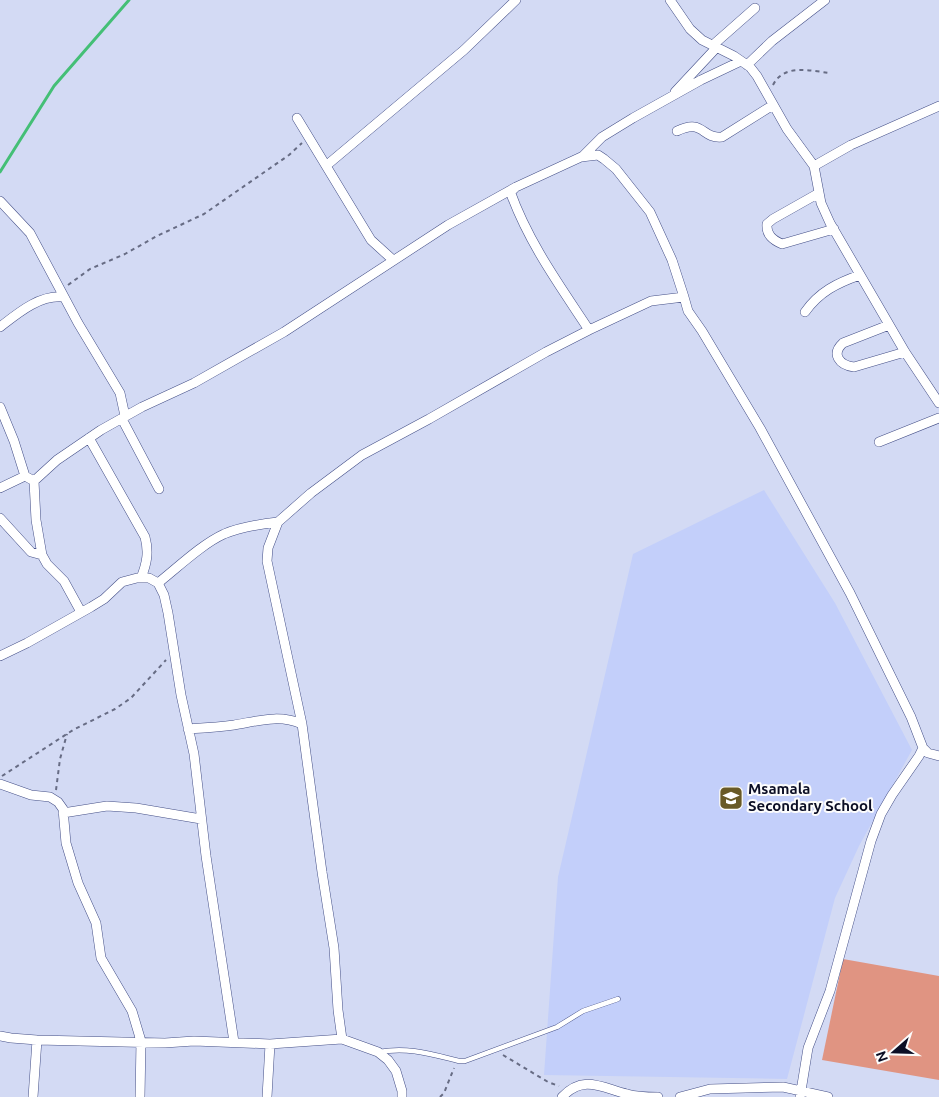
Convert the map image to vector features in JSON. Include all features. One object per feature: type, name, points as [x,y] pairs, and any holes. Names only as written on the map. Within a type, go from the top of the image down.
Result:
[{"type":"street","points":[[327,165],[464,50],[516,0]]},
{"type":"street","points":[[670,0],[690,29],[702,40],[744,63],[757,76],[787,129],[814,166],[821,202],[834,229],[905,352],[939,403]]},
{"type":"street","points":[[582,158],[602,137],[671,96],[744,63],[825,0]]},
{"type":"street","points":[[671,96],[715,46],[755,8]]},
{"type":"street","points":[[677,132],[694,126],[715,138],[722,137],[773,105]]},
{"type":"street","points":[[814,166],[852,145],[939,106]]},
{"type":"street","points":[[297,118],[371,240],[393,260]]},
{"type":"street","points":[[34,481],[57,460],[89,438],[142,406],[194,383],[284,332],[448,225],[516,187],[582,158],[598,155],[616,169],[650,212],[672,260],[688,311],[760,428],[850,593],[907,709],[923,748],[928,753],[939,756]]},
{"type":"street","points":[[516,187],[510,192],[518,214],[589,330]]},
{"type":"street","points":[[819,193],[773,219],[767,224],[766,230],[770,236],[782,244],[834,229]]},
{"type":"street","points":[[0,201],[30,233],[62,294],[120,393],[124,418],[159,489]]},
{"type":"street","points":[[805,312],[812,302],[824,291],[860,275]]},
{"type":"street","points":[[0,328],[20,311],[53,296],[62,294]]},
{"type":"street","points":[[342,1039],[334,948],[302,724],[267,560],[268,548],[278,522],[311,493],[362,455],[429,420],[546,352],[651,302],[684,298]]},
{"type":"street","points":[[889,325],[843,343],[838,348],[837,355],[842,363],[854,367],[905,352]]},
{"type":"street","points":[[0,407],[14,441],[25,476],[34,481]]},
{"type":"street","points":[[879,442],[939,418]]},
{"type":"street","points":[[89,438],[145,537],[148,549],[147,563],[141,578]]},
{"type":"street","points":[[0,488],[25,476]]},
{"type":"street","points":[[34,481],[36,520],[42,555],[47,564],[64,581],[81,612]]},
{"type":"street","points":[[0,518],[31,552],[42,555]]},
{"type":"street","points":[[158,583],[194,553],[223,534],[260,524],[278,522]]},
{"type":"street","points":[[0,656],[27,644],[104,599],[122,582],[149,578],[158,583],[164,595],[195,764],[201,819],[234,1042]]},
{"type":"street","points":[[188,728],[211,728],[276,718],[292,719],[302,724]]},
{"type":"street","points":[[800,1094],[808,1048],[830,991],[871,841],[881,814],[923,748]]},
{"type":"street","points":[[0,784],[31,795],[50,797],[58,802],[63,813],[66,843],[78,883],[96,923],[101,958],[132,1011],[141,1042],[140,1097]]},
{"type":"street","points":[[63,813],[107,806],[136,808],[201,819]]},
{"type":"street","points":[[0,1036],[37,1040],[165,1043],[194,1041],[270,1044],[342,1039],[378,1052],[388,1060],[396,1071],[402,1097]]},
{"type":"street","points":[[33,1097],[37,1040]]},
{"type":"street","points":[[267,1097],[270,1044]]},
{"type":"street","points":[[562,1097],[570,1090],[585,1084],[593,1084],[630,1095],[658,1097]]},
{"type":"street","points":[[680,1097],[715,1089],[783,1087],[800,1094],[828,1097]]},
{"type":"lane","points":[[378,1052],[400,1049],[422,1051],[465,1061],[557,1027],[583,1011],[618,999]]},
{"type":"path","points":[[768,96],[775,80],[789,71],[804,70],[830,73]]},
{"type":"path","points":[[62,294],[90,269],[125,254],[157,236],[204,214],[289,155],[309,137]]},
{"type":"path","points":[[0,777],[67,734],[115,709],[131,698],[174,650]]},
{"type":"path","points":[[54,800],[60,759],[67,734]]},
{"type":"path","points":[[497,1050],[548,1082],[570,1090]]},
{"type":"path","points":[[440,1097],[444,1093],[459,1061]]},
{"type":"shaded area","name":"Msamala Secondary School","points":[[764,490],[835,603],[912,750],[859,846],[835,898],[787,1079],[544,1075],[558,877],[633,554]]},
{"type":"shaded area","points":[[843,959],[939,976],[939,1080],[822,1060]]},
{"type":"waterway","points":[[0,172],[54,86],[129,0]]},
{"type":"place","name":"Msamala Secondary School","points":[[731,798]]}]
